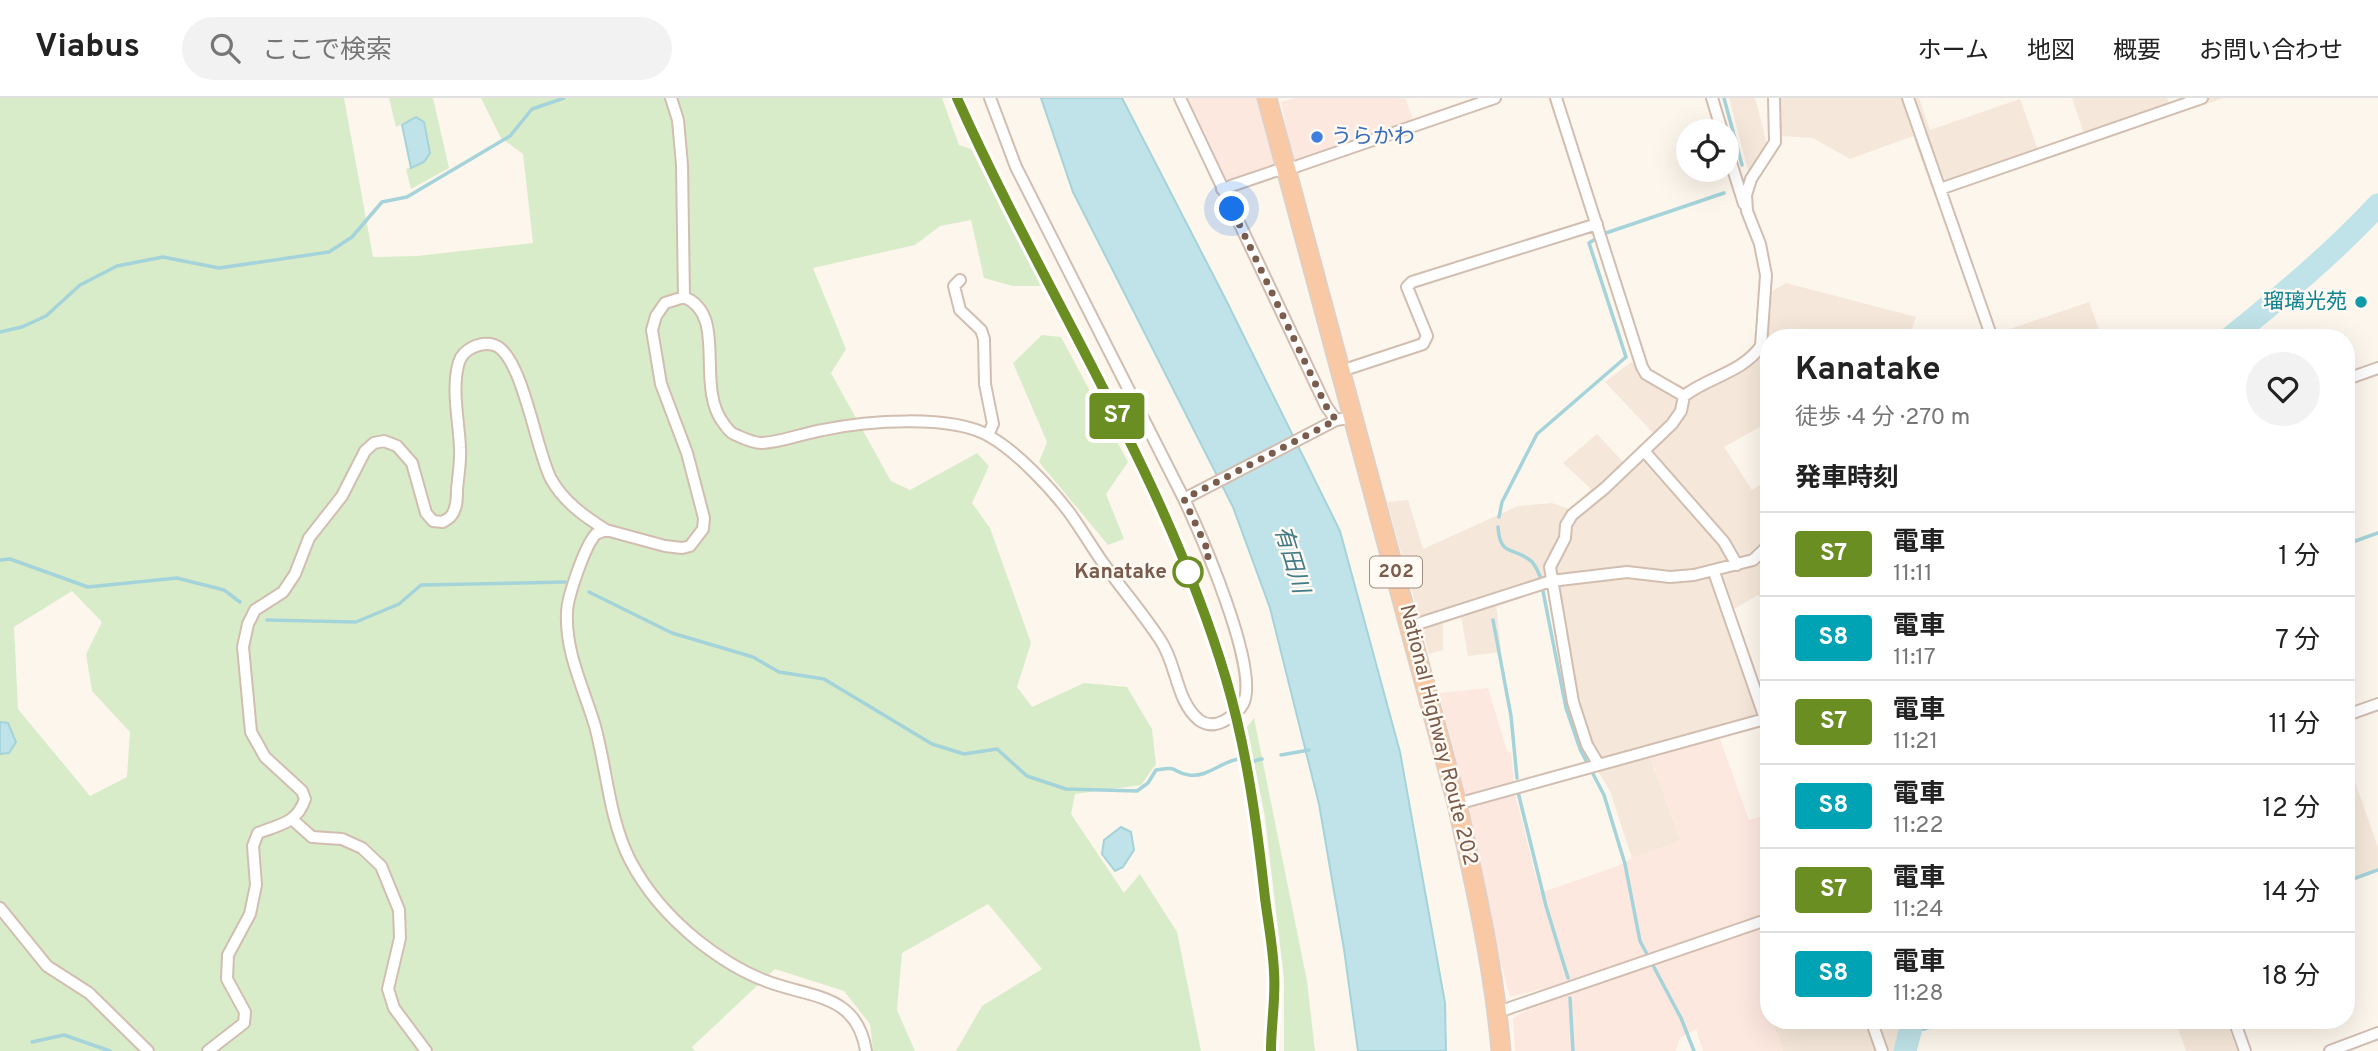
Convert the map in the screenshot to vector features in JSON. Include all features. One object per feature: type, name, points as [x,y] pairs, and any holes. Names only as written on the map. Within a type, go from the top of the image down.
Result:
[{"type":"highway","name":"National Highway Route 202","points":[[1267,98],[1341,371],[1345,418],[1411,626],[1457,804],[1476,888],[1501,1051]]},
{"type":"street","points":[[671,98],[678,120],[682,165],[684,297]]},
{"type":"street","points":[[208,1051],[244,1023],[245,1012],[227,979],[228,955],[250,914],[256,885],[253,846],[258,833],[293,820],[302,810],[305,799],[302,791],[265,757],[251,732],[243,647],[248,624],[255,610],[283,592],[295,574],[309,538],[342,496],[365,451],[374,443],[384,442],[397,446],[412,463],[426,513],[433,522],[443,522],[452,515],[456,504],[460,452],[456,380],[459,359],[469,349],[483,344],[494,345],[505,351],[516,370],[540,452],[550,478],[563,497],[606,530],[665,546],[690,546],[703,529],[704,518],[687,453],[661,384],[652,330],[656,316],[665,303],[684,297],[694,301],[702,310],[708,325],[710,387],[717,416],[732,434],[760,443],[856,423],[934,423],[959,425],[988,435],[1043,481],[1069,511],[1101,560],[1162,642],[1176,672],[1182,697],[1200,722],[1212,726],[1236,713],[1245,702],[1246,683],[1242,657],[1210,555],[1016,167],[990,98]]},
{"type":"street","points":[[1180,98],[1326,406],[1345,418]]},
{"type":"street","points":[[1222,189],[1275,171],[1286,170],[1495,98]]},
{"type":"street","points":[[1556,98],[1642,368],[1646,374],[1684,396]]},
{"type":"street","points":[[1712,98],[1718,119]]},
{"type":"street","points":[[1747,211],[1746,195],[1751,179],[1775,142],[1774,98]]},
{"type":"street","points":[[1908,98],[1989,329]]},
{"type":"street","points":[[1940,189],[2202,98]]},
{"type":"street","points":[[1737,182],[1760,244],[1766,275],[1764,329]]},
{"type":"street","points":[[1341,371],[1423,344],[1427,336],[1407,287],[1412,282],[1599,232]]},
{"type":"street","points":[[960,280],[954,286],[960,310],[981,330],[984,339],[985,384],[993,424],[988,435]]},
{"type":"street","points":[[1684,396],[1737,368],[1760,350]]},
{"type":"street","points":[[2355,376],[2378,368]]},
{"type":"street","points":[[1599,765],[1587,745],[1573,702],[1545,583],[1572,515],[1645,452],[1672,424],[1681,411],[1684,396]]},
{"type":"street","points":[[1184,499],[1345,418]]},
{"type":"street","points":[[1645,452],[1724,542],[1737,565]]},
{"type":"street","points":[[606,530],[597,533],[589,546],[571,590],[567,612],[568,640],[595,728],[615,822],[628,858],[646,889],[697,940],[723,959],[765,981],[810,993],[843,1007],[855,1019],[863,1035],[866,1051]]},
{"type":"street","points":[[1411,626],[1545,583],[1627,572],[1670,577],[1714,572],[1753,560],[1760,553]]},
{"type":"street","points":[[1714,572],[1760,705]]},
{"type":"street","points":[[2355,712],[2378,704]]},
{"type":"street","points":[[1457,804],[1599,765],[1760,727]]},
{"type":"street","points":[[293,820],[312,837],[342,839],[362,848],[381,866],[399,910],[400,937],[388,989],[394,1008],[426,1051]]},
{"type":"street","points":[[0,908],[47,966],[89,993],[148,1051]]},
{"type":"street","points":[[1497,1012],[1760,922]]},
{"type":"street","points":[[1874,1029],[1882,1051]]},
{"type":"street","points":[[2237,1029],[2245,1051]]},
{"type":"street","points":[[2330,1051],[2378,1033]]},
{"type":"shaded area","points":[[1188,98],[1257,98],[1276,167],[1227,181]]},
{"type":"shaded area","points":[[1296,98],[1405,98],[1413,119],[1293,161],[1281,102]]},
{"type":"shaded area","points":[[1729,98],[1755,98],[1770,154],[1749,174],[1739,136],[1739,119],[1735,119]]},
{"type":"shaded area","points":[[1778,98],[1919,98],[1930,130],[2020,99],[2038,150],[2084,134],[2072,98],[2167,98],[2169,104],[2188,98],[2224,98],[1935,197],[1913,136],[1850,159],[1813,138],[1780,136]]},
{"type":"shaded area","points":[[1786,283],[1916,317],[1912,329],[1760,329],[1760,427],[1724,447],[1752,490],[1760,485],[1760,597],[1758,595],[1724,615],[1760,717],[1716,730],[1720,739],[1650,756],[1681,841],[1632,858],[1610,791],[1583,745],[1571,702],[1547,587],[1496,602],[1501,652],[1468,656],[1461,616],[1443,621],[1443,650],[1429,654],[1387,502],[1408,500],[1423,549],[1518,506],[1552,503],[1572,510],[1591,489],[1563,463],[1597,434],[1626,465],[1654,434],[1605,382],[1631,362],[1684,387],[1737,360],[1758,340],[1762,297]]},
{"type":"shaded area","points":[[2089,302],[2099,329],[2010,329]]},
{"type":"shaded area","points":[[1488,688],[1507,751],[1511,752],[1515,794],[1540,893],[1681,841],[1650,755],[1720,739],[1749,820],[1760,817],[1760,917],[1576,980],[1510,997],[1490,922],[1468,805],[1439,693]]},
{"type":"shaded area","points":[[2355,782],[2378,847],[2378,868],[2355,876]]},
{"type":"shaded area","points":[[1760,927],[1760,1029],[1775,1029],[1783,1051],[1703,1051],[1696,1029],[1680,1038],[1676,1051],[1515,1051],[1513,1018],[1527,1010]]},
{"type":"shaded area","points":[[1775,1029],[1906,1029],[1901,1051],[1783,1051]]},
{"type":"shaded area","points":[[2178,1029],[2229,1029],[2237,1051],[2186,1051]]},
{"type":"green space","points":[[0,98],[344,98],[373,257],[417,256],[533,243],[523,154],[501,138],[481,98],[942,98],[959,145],[971,149],[1041,286],[1013,286],[984,278],[971,220],[940,226],[915,245],[813,268],[846,349],[831,373],[891,481],[910,490],[977,453],[989,466],[972,503],[990,528],[1031,643],[1017,687],[1032,707],[1084,683],[1127,687],[1152,729],[1156,764],[1141,785],[1075,794],[1071,814],[1124,893],[1140,874],[1177,932],[1201,1051],[956,1051],[982,1006],[1042,969],[988,904],[902,953],[897,1010],[915,1051],[873,1051],[870,1024],[844,991],[775,969],[692,1047],[695,1051],[0,1051]],"holes":[[[72,591],[102,622],[86,654],[92,691],[130,732],[127,777],[90,796],[18,709],[14,627]]]},
{"type":"green space","points":[[389,98],[433,98],[449,168],[411,189],[406,169],[424,162],[430,153],[424,123],[416,117],[396,127]]},
{"type":"green space","points":[[1042,335],[1061,337],[1128,462],[1106,494],[1124,539],[1108,545],[1039,462],[1047,442],[1013,363]]},
{"type":"green space","points":[[1254,718],[1307,981],[1315,1051],[1284,1051],[1284,979],[1265,817],[1247,727]]},
{"type":"water","name":"有田川","points":[[1041,98],[1122,98],[1340,531],[1400,752],[1445,1003],[1446,1051],[1358,1051],[1319,804],[1270,608],[1233,507],[1073,192]]},
{"type":"water","points":[[416,117],[424,122],[430,153],[424,162],[411,168],[402,125]]},
{"type":"water","points":[[0,722],[8,723],[16,742],[9,753],[0,754]]},
{"type":"water","points":[[1121,827],[1131,832],[1134,850],[1123,867],[1115,871],[1102,854],[1104,840]]},
{"type":"waterway","points":[[0,332],[22,327],[46,316],[80,285],[117,266],[163,257],[219,268],[329,252],[352,237],[382,202],[407,197],[510,136],[532,109],[564,98]]},
{"type":"waterway","points":[[1724,98],[1742,165]]},
{"type":"waterway","points":[[1603,234],[1724,193]]},
{"type":"waterway","points":[[2241,329],[2343,241],[2378,205]]},
{"type":"waterway","points":[[1499,517],[1502,502],[1537,434],[1626,357],[1589,243],[1597,238]]},
{"type":"waterway","points":[[1498,527],[1499,537],[1505,547],[1531,561],[1540,576],[1566,708],[1580,749],[1604,795],[1625,864],[1640,941],[1681,1018],[1694,1051]]},
{"type":"waterway","points":[[2355,541],[2378,533]]},
{"type":"waterway","points":[[0,560],[10,559],[88,587],[177,578],[224,590],[240,602]]},
{"type":"waterway","points":[[267,620],[356,622],[399,604],[421,585],[565,582]]},
{"type":"waterway","points":[[589,592],[672,633],[753,657],[779,672],[824,679],[932,744],[964,754],[997,749],[1027,776],[1066,789],[1137,791],[1148,783],[1156,770],[1173,769],[1196,775],[1239,759]]},
{"type":"waterway","points":[[1493,620],[1511,716],[1517,778]]},
{"type":"waterway","points":[[1281,755],[1309,750]]},
{"type":"waterway","points":[[1254,761],[1262,759]]},
{"type":"waterway","points":[[1518,792],[1546,906],[1568,978]]},
{"type":"waterway","points":[[2355,878],[2378,870]]},
{"type":"waterway","points":[[1570,998],[1573,1051]]},
{"type":"waterway","points":[[1905,1051],[1911,1029]]},
{"type":"waterway","points":[[1910,1030],[1924,1029]]},
{"type":"waterway","points":[[32,1042],[64,1035],[110,1051]]},
{"type":"railway","points":[[957,98],[1027,242],[1137,456],[1201,603],[1226,679],[1250,788],[1272,944],[1274,982],[1271,1051]]},
{"type":"train","name":"S7","points":[[957,98],[996,182],[1055,292],[1150,486],[1214,640],[1236,713],[1258,834],[1274,971],[1275,1003],[1271,1051]]},
{"type":"place","name":"うらかわ","points":[[1317,137]]},
{"type":"place","name":"瑠璃光苑","points":[[2361,302]]},
{"type":"place","name":"Kanatake","points":[[1188,572]]},
{"type":"route","points":[[1188,572],[1210,555],[1184,499],[1336,420],[1326,406],[1232,209]]}]
